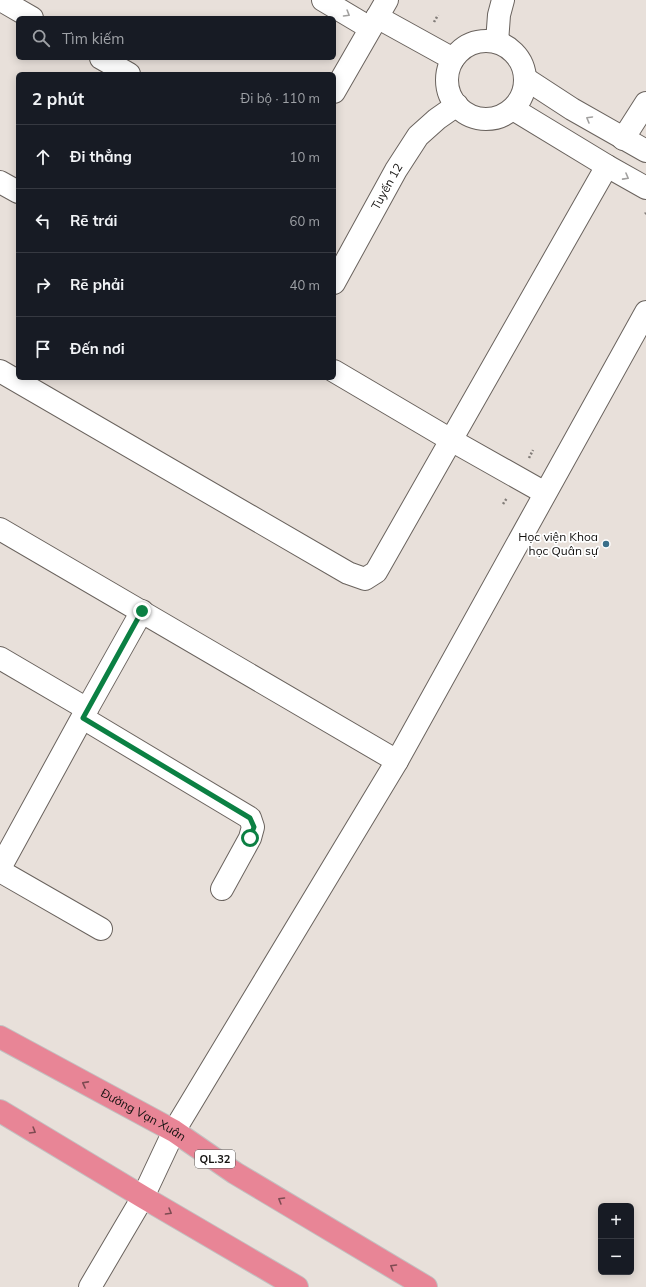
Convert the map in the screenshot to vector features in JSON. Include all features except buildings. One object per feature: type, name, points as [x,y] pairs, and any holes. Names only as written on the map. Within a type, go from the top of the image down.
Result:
[{"type":"highway","name":"Đường Vạn Xuân","points":[[0,1037],[174,1132],[235,1173],[426,1287]]},
{"type":"highway","points":[[0,1111],[297,1287]]},
{"type":"street","points":[[1,0],[29,16]]},
{"type":"street","points":[[323,0],[378,10],[453,58]]},
{"type":"street","points":[[497,42],[499,15],[503,0]]},
{"type":"street","points":[[336,88],[378,10]]},
{"type":"street","points":[[480,40],[492,40],[497,42],[512,50],[520,58],[526,79],[524,90],[513,109],[503,115],[492,119],[481,119],[470,116],[453,101],[447,80],[448,69],[453,58],[460,50],[470,44],[480,40]]},
{"type":"street","points":[[104,60],[125,72]]},
{"type":"street","points":[[526,79],[572,109],[646,151]]},
{"type":"street","points":[[623,138],[646,103]]},
{"type":"street","name":"Tuyến 12","points":[[336,279],[396,170],[418,136],[437,119],[457,105]]},
{"type":"street","points":[[513,109],[646,188]]},
{"type":"street","points":[[0,371],[348,573],[364,579],[376,572],[607,166]]},
{"type":"street","points":[[0,182],[16,191]]},
{"type":"street","points":[[90,1287],[143,1197],[174,1132],[397,761],[646,312]]},
{"type":"street","points":[[336,372],[545,493]]},
{"type":"street","points":[[0,529],[397,761]]},
{"type":"street","points":[[0,868],[142,611]]},
{"type":"street","points":[[0,658],[85,714],[250,818],[254,827],[250,838],[222,889]]},
{"type":"street","points":[[0,871],[101,929]]},
{"type":"place","name":"Học viện Khoa học Quân sự","points":[[606,544]]},
{"type":"route","points":[[142,611],[83,718],[250,818],[254,827],[250,838]]}]
